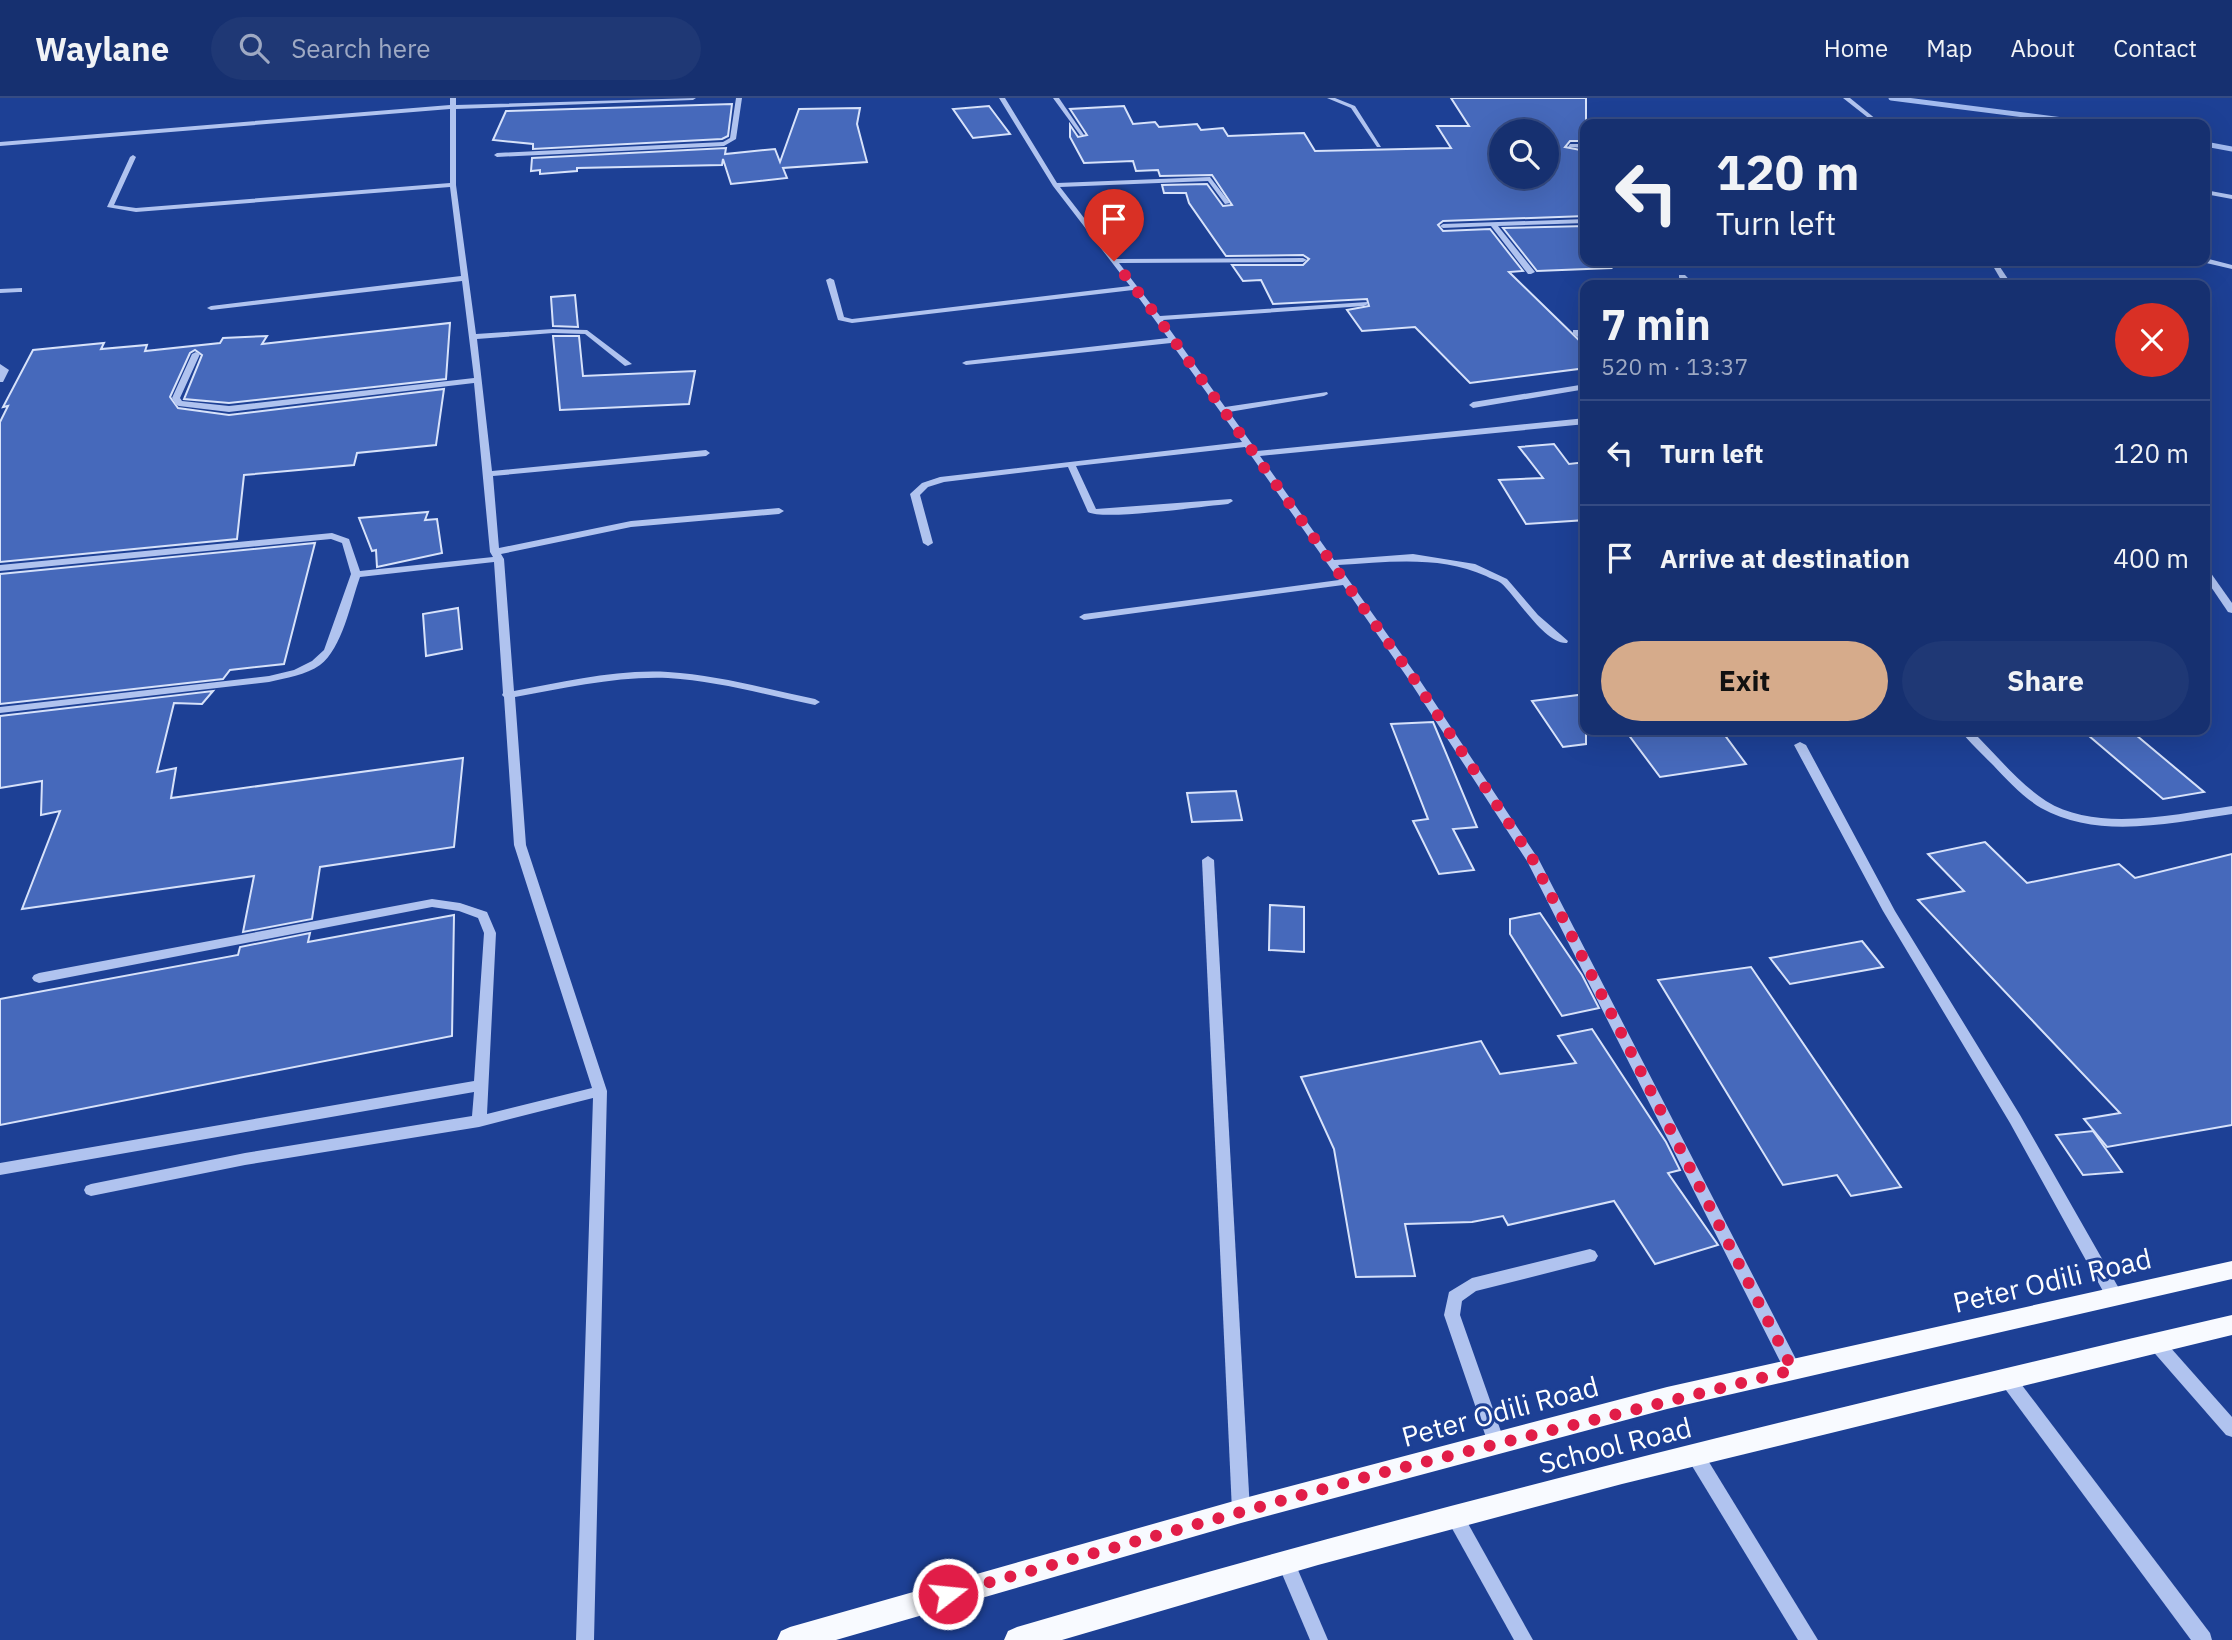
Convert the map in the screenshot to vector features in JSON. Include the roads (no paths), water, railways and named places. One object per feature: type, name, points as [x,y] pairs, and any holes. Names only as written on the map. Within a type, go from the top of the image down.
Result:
[{"type":"main road","name":"Peter Odili Road","points":[[790,1640],[1241,1511],[1496,1443],[1793,1370],[2232,1270]]},
{"type":"main road","name":"School Road","points":[[1017,1640],[1286,1562],[1455,1517],[2006,1377],[2232,1325]]},
{"type":"street","points":[[0,145],[453,102],[694,98]]},
{"type":"street","points":[[497,155],[724,144],[733,139],[739,98]]},
{"type":"street","points":[[1002,98],[1055,185],[1158,318],[1332,563],[1414,679],[1533,860],[1793,1370]]},
{"type":"street","points":[[1056,98],[1082,134]]},
{"type":"street","points":[[1330,98],[1353,107],[1379,146]]},
{"type":"street","points":[[1846,98],[1873,119]]},
{"type":"street","points":[[453,102],[453,185],[497,555],[520,845],[600,1091],[585,1640]]},
{"type":"street","points":[[1570,146],[1580,146]]},
{"type":"street","points":[[133,157],[110,207],[136,210],[453,185]]},
{"type":"street","points":[[1055,185],[1210,179],[1227,203]]},
{"type":"street","points":[[2210,193],[2232,197]]},
{"type":"street","points":[[1443,226],[1580,220]]},
{"type":"street","points":[[1493,224],[1531,272]]},
{"type":"street","points":[[1114,261],[1303,260]]},
{"type":"street","points":[[2210,261],[2232,267]]},
{"type":"street","points":[[1682,277],[1685,280]]},
{"type":"street","points":[[211,308],[465,278]]},
{"type":"street","points":[[830,280],[841,318],[852,321],[1134,288]]},
{"type":"street","points":[[0,291],[19,290]]},
{"type":"street","points":[[1158,318],[1364,303]]},
{"type":"street","points":[[472,337],[553,331],[587,332],[628,364]]},
{"type":"street","points":[[1576,332],[1580,335]]},
{"type":"street","points":[[966,363],[1173,341]]},
{"type":"street","points":[[196,354],[176,398],[187,406],[229,409],[478,380]]},
{"type":"street","points":[[0,366],[5,370],[0,380]]},
{"type":"street","points":[[1473,405],[1580,387]]},
{"type":"street","points":[[1223,410],[1324,394]]},
{"type":"street","points":[[928,543],[915,494],[925,485],[943,480],[1071,465],[1580,422]]},
{"type":"street","points":[[488,474],[706,453]]},
{"type":"street","points":[[1071,465],[1093,512],[1228,501]]},
{"type":"street","points":[[356,575],[497,555],[631,524],[779,511]]},
{"type":"street","points":[[0,568],[306,536],[332,536],[346,541],[356,575],[329,651],[316,663],[298,672],[269,679],[0,710]]},
{"type":"street","points":[[1332,563],[1413,557],[1472,566],[1504,581],[1534,617],[1563,641]]},
{"type":"street","points":[[2210,578],[2232,610]]},
{"type":"street","points":[[1084,617],[1345,582]]},
{"type":"street","points":[[507,695],[609,678],[648,675],[699,678],[815,702]]},
{"type":"street","points":[[1970,735],[2043,805],[2082,818],[2134,823],[2232,810]]},
{"type":"street","points":[[1800,745],[1889,911],[2002,1097],[2115,1297]]},
{"type":"street","points":[[1208,860],[1241,1511]]},
{"type":"street","points":[[39,978],[432,903],[460,906],[483,915],[490,933],[479,1121]]},
{"type":"street","points":[[0,1170],[482,1086]]},
{"type":"street","points":[[91,1190],[244,1159],[479,1121],[600,1091]]},
{"type":"street","points":[[1496,1443],[1452,1315],[1455,1297],[1472,1284],[1590,1256]]},
{"type":"street","points":[[2156,1343],[2232,1429]]},
{"type":"street","points":[[2006,1377],[2203,1640]]},
{"type":"street","points":[[1695,1455],[1809,1640]]},
{"type":"street","points":[[1455,1517],[1524,1640]]},
{"type":"street","points":[[1286,1562],[1319,1640]]},
{"type":"waterway","points":[[1891,98],[2055,119]]},
{"type":"waterway","points":[[2210,145],[2232,149]]}]
